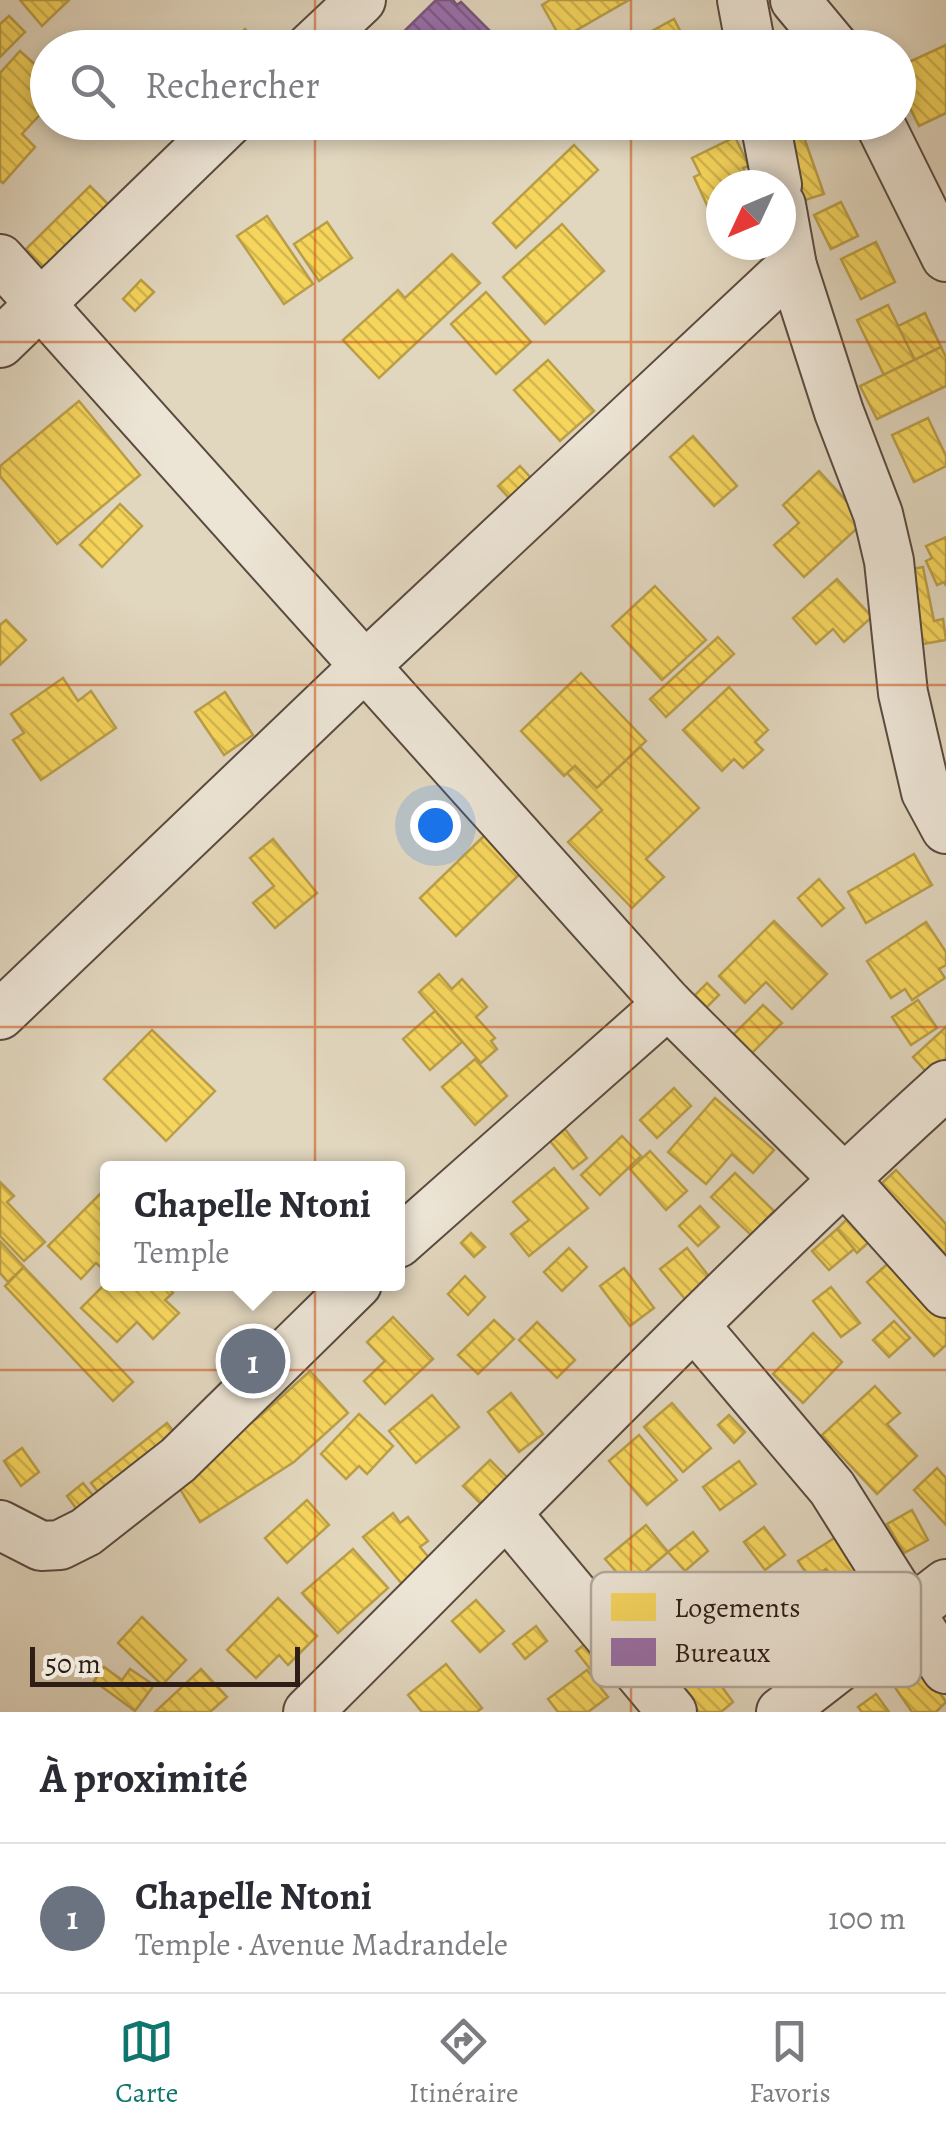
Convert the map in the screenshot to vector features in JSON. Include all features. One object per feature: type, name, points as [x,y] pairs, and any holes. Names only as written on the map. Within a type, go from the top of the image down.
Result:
[{"type":"street","points":[[329,30],[361,0]]},
{"type":"street","points":[[742,0],[748,30]]},
{"type":"street","points":[[795,0],[820,30]]},
{"type":"street","points":[[2,341],[209,140]]},
{"type":"street","points":[[769,140],[774,170]]},
{"type":"street","points":[[888,140],[946,257]]},
{"type":"street","points":[[0,259],[668,1004],[843,1178],[946,1293]]},
{"type":"street","points":[[791,260],[839,412],[878,514],[888,561],[903,692],[926,792],[946,829]]},
{"type":"street","points":[[0,1015],[792,266]]},
{"type":"street","points":[[405,1237],[668,1004]]},
{"type":"street","points":[[308,1712],[843,1178],[946,1085]]},
{"type":"street","points":[[0,1525],[41,1546],[60,1545],[86,1532],[178,1460],[350,1291]]},
{"type":"street","points":[[694,1325],[832,1488],[883,1572]]},
{"type":"street","points":[[507,1514],[591,1615]]},
{"type":"street","points":[[921,1604],[946,1584]]},
{"type":"street","points":[[921,1632],[946,1668]]},
{"type":"street","points":[[651,1687],[672,1712]]},
{"type":"street","points":[[780,1712],[813,1687]]},
{"type":"building: Logements","points":[[20,0],[69,0],[42,26]]},
{"type":"building: Logements","points":[[550,0],[629,0],[577,30],[556,30],[542,5]]},
{"type":"building: Logements","points":[[9,16],[25,32],[0,57],[0,24]]},
{"type":"building: Logements","points":[[674,19],[680,30],[654,30]]},
{"type":"building: Logements","points":[[946,45],[946,113],[919,126],[916,120],[916,59]]},
{"type":"building: Logements","points":[[20,51],[30,60],[30,125],[22,134],[35,147],[3,183],[0,181],[0,73]]},
{"type":"building: Logements","points":[[736,140],[749,166],[744,170],[706,170],[706,203],[694,177],[700,174],[692,158]]},
{"type":"building: Logements","points":[[776,140],[805,140],[824,194],[799,202],[796,170],[787,170]]},
{"type":"building: Logements","points":[[574,145],[598,170],[516,248],[493,223]]},
{"type":"building: Logements","points":[[90,186],[109,205],[45,268],[26,249]]},
{"type":"building: Logements","points":[[841,202],[858,236],[831,249],[814,215]]},
{"type":"building: Logements","points":[[267,216],[313,284],[284,304],[237,236]]},
{"type":"building: Logements","points":[[327,222],[352,258],[319,281],[294,244]]},
{"type":"building: Logements","points":[[562,224],[604,271],[545,324],[503,277]]},
{"type":"building: Logements","points":[[876,242],[895,282],[861,299],[841,259]]},
{"type":"building: Logements","points":[[452,254],[480,283],[379,378],[343,340],[398,290],[405,298]]},
{"type":"building: Logements","points":[[141,280],[154,292],[135,311],[123,299]]},
{"type":"building: Logements","points":[[486,292],[531,342],[496,374],[451,324]]},
{"type":"building: Logements","points":[[888,305],[915,360],[884,375],[857,320]]},
{"type":"building: Logements","points":[[925,313],[941,347],[915,360],[898,326]]},
{"type":"building: Logements","points":[[941,347],[946,357],[946,386],[877,419],[860,386]]},
{"type":"building: Logements","points":[[548,360],[594,411],[560,441],[514,390]]},
{"type":"building: Logements","points":[[79,401],[140,475],[57,544],[0,476],[0,466]]},
{"type":"building: Logements","points":[[928,418],[946,456],[946,466],[914,482],[892,435]]},
{"type":"building: Logements","points":[[693,436],[737,486],[714,506],[670,457]]},
{"type":"building: Logements","points":[[520,466],[531,478],[509,498],[498,486]]},
{"type":"building: Logements","points":[[819,471],[865,521],[804,577],[774,545],[799,523],[783,505]]},
{"type":"building: Logements","points":[[120,504],[142,526],[102,567],[80,545]]},
{"type":"building: Logements","points":[[946,537],[946,586],[944,582],[937,585],[926,561],[932,558],[926,546]]},
{"type":"building: Logements","points":[[923,567],[934,621],[943,619],[946,640],[917,645],[902,571]]},
{"type":"building: Logements","points":[[837,579],[872,617],[844,642],[833,629],[816,644],[793,618]]},
{"type":"building: Logements","points":[[655,586],[706,640],[662,680],[612,626]]},
{"type":"building: Logements","points":[[6,620],[26,640],[0,665],[0,625]]},
{"type":"building: Logements","points":[[718,637],[734,654],[666,717],[650,699]]},
{"type":"building: Logements","points":[[581,673],[646,741],[597,788],[575,766],[564,776],[521,731]]},
{"type":"building: Logements","points":[[63,678],[78,701],[91,691],[116,728],[41,780],[13,740],[24,733],[11,714]]},
{"type":"building: Logements","points":[[729,687],[768,730],[755,742],[763,750],[743,768],[734,759],[722,771],[683,730]]},
{"type":"building: Logements","points":[[225,692],[253,735],[224,755],[195,712]]},
{"type":"building: Logements","points":[[640,747],[699,808],[646,859],[664,877],[632,908],[568,842],[602,810],[567,773],[575,766],[597,788]]},
{"type":"building: Logements","points":[[488,832],[524,870],[456,936],[420,898]]},
{"type":"building: Logements","points":[[273,839],[317,893],[275,928],[253,903],[274,886],[250,858]]},
{"type":"building: Logements","points":[[914,854],[932,885],[866,923],[848,892]]},
{"type":"building: Logements","points":[[819,879],[844,908],[822,926],[798,898]]},
{"type":"building: Logements","points":[[774,921],[827,974],[792,1009],[766,982],[745,1003],[719,976]]},
{"type":"building: Logements","points":[[926,922],[946,952],[946,965],[939,969],[945,978],[912,1000],[905,989],[891,998],[867,961]]},
{"type":"building: Logements","points":[[439,974],[452,989],[462,979],[487,1007],[476,1017],[495,1038],[491,1041],[497,1049],[481,1063],[419,992]]},
{"type":"building: Logements","points":[[707,983],[719,995],[704,1010],[692,998]]},
{"type":"building: Logements","points":[[918,1000],[937,1028],[911,1045],[892,1017]]},
{"type":"building: Logements","points":[[763,1005],[782,1023],[749,1056],[730,1038]]},
{"type":"building: Logements","points":[[435,1011],[462,1042],[430,1070],[403,1039]]},
{"type":"building: Logements","points":[[946,1027],[946,1058],[928,1074],[913,1057]]},
{"type":"building: Logements","points":[[152,1030],[215,1091],[166,1141],[104,1079]]},
{"type":"building: Logements","points":[[475,1059],[507,1096],[475,1125],[442,1087]]},
{"type":"building: Logements","points":[[674,1088],[691,1106],[657,1138],[640,1120]]},
{"type":"building: Logements","points":[[715,1098],[774,1150],[753,1173],[732,1154],[706,1184],[668,1152]]},
{"type":"building: Logements","points":[[565,1129],[587,1158],[573,1169],[550,1141]]},
{"type":"building: Logements","points":[[622,1136],[641,1156],[600,1195],[581,1175]]},
{"type":"building: Logements","points":[[650,1151],[687,1191],[666,1210],[630,1169]]},
{"type":"building: Logements","points":[[554,1168],[588,1208],[529,1256],[511,1234],[529,1220],[513,1202]]},
{"type":"building: Logements","points":[[896,1170],[946,1224],[946,1255],[881,1184]]},
{"type":"building: Logements","points":[[735,1173],[774,1211],[751,1235],[711,1197]]},
{"type":"building: Logements","points":[[0,1182],[14,1196],[7,1202],[45,1242],[24,1261],[0,1236]]},
{"type":"building: Logements","points":[[100,1194],[100,1266],[96,1263],[81,1279],[48,1246]]},
{"type":"building: Logements","points":[[700,1206],[719,1227],[698,1246],[679,1226]]},
{"type":"building: Logements","points":[[850,1216],[871,1240],[857,1253],[837,1229]]},
{"type":"building: Logements","points":[[837,1229],[854,1249],[829,1270],[812,1251]]},
{"type":"building: Logements","points":[[471,1233],[485,1247],[474,1257],[461,1243]]},
{"type":"building: Logements","points":[[0,1241],[24,1267],[8,1282],[0,1273]]},
{"type":"building: Logements","points":[[569,1248],[587,1267],[562,1291],[544,1272]]},
{"type":"building: Logements","points":[[687,1248],[711,1279],[685,1299],[660,1269]]},
{"type":"building: Logements","points":[[893,1259],[946,1319],[946,1345],[934,1356],[867,1282]]},
{"type":"building: Logements","points":[[24,1267],[133,1382],[113,1401],[5,1286]]},
{"type":"building: Logements","points":[[624,1268],[654,1308],[630,1326],[600,1286]]},
{"type":"building: Logements","points":[[465,1276],[485,1297],[468,1315],[448,1294]]},
{"type":"building: Logements","points":[[831,1287],[860,1323],[841,1337],[813,1301]]},
{"type":"building: Logements","points":[[100,1289],[171,1291],[165,1300],[179,1313],[153,1339],[137,1322],[117,1342],[81,1308]]},
{"type":"building: Logements","points":[[393,1317],[433,1359],[385,1404],[364,1381],[385,1361],[367,1342]]},
{"type":"building: Logements","points":[[494,1320],[514,1339],[478,1374],[458,1355]]},
{"type":"building: Logements","points":[[894,1321],[910,1338],[889,1357],[873,1340]]},
{"type":"building: Logements","points":[[537,1322],[575,1360],[557,1378],[519,1340]]},
{"type":"building: Logements","points":[[813,1333],[842,1362],[803,1403],[773,1374]]},
{"type":"building: Logements","points":[[310,1371],[348,1413],[294,1462],[200,1522],[180,1489],[194,1479],[186,1468],[259,1417]]},
{"type":"building: Logements","points":[[875,1386],[900,1413],[887,1424],[917,1456],[877,1494],[822,1435]]},
{"type":"building: Logements","points":[[511,1393],[543,1434],[519,1452],[488,1412]]},
{"type":"building: Logements","points":[[432,1395],[459,1427],[416,1463],[389,1431]]},
{"type":"building: Logements","points":[[672,1403],[711,1448],[683,1472],[644,1427]]},
{"type":"building: Logements","points":[[359,1414],[393,1446],[367,1474],[359,1466],[346,1479],[321,1454]]},
{"type":"building: Logements","points":[[729,1415],[745,1432],[734,1443],[718,1425]]},
{"type":"building: Logements","points":[[167,1423],[185,1446],[109,1506],[91,1483]]},
{"type":"building: Logements","points":[[639,1435],[677,1480],[647,1505],[609,1461]]},
{"type":"building: Logements","points":[[22,1448],[39,1472],[21,1486],[4,1461]]},
{"type":"building: Logements","points":[[490,1460],[508,1478],[482,1505],[463,1486]]},
{"type":"building: Logements","points":[[739,1461],[756,1484],[720,1510],[703,1487]]},
{"type":"building: Logements","points":[[937,1468],[946,1478],[946,1525],[914,1490]]},
{"type":"building: Logements","points":[[83,1483],[95,1498],[78,1511],[67,1496]]},
{"type":"building: Logements","points":[[307,1500],[329,1525],[287,1563],[265,1538]]},
{"type":"building: Logements","points":[[912,1510],[928,1540],[904,1553],[887,1524]]},
{"type":"building: Logements","points":[[393,1513],[400,1523],[408,1517],[428,1541],[420,1547],[431,1560],[402,1584],[363,1537]]},
{"type":"building: Logements","points":[[646,1525],[668,1552],[645,1572],[617,1572],[605,1559]]},
{"type":"building: Logements","points":[[764,1527],[785,1555],[765,1570],[744,1542]]},
{"type":"building: Logements","points":[[847,1530],[874,1572],[806,1572],[798,1561]]},
{"type":"building: Logements","points":[[693,1532],[708,1551],[685,1571],[668,1552]]},
{"type":"building: Logements","points":[[353,1549],[388,1588],[338,1633],[302,1593]]},
{"type":"building: Logements","points":[[278,1598],[317,1636],[288,1665],[279,1655],[256,1678],[227,1650]]},
{"type":"building: Logements","points":[[476,1600],[504,1631],[480,1652],[452,1621]]},
{"type":"building: Logements","points":[[142,1617],[186,1660],[162,1685],[118,1643]]},
{"type":"building: Logements","points":[[536,1626],[547,1641],[525,1659],[513,1644]]},
{"type":"building: Logements","points":[[591,1639],[591,1670],[576,1651]]},
{"type":"building: Logements","points":[[446,1664],[482,1708],[477,1712],[422,1712],[408,1695]]},
{"type":"building: Logements","points":[[104,1667],[122,1680],[130,1669],[154,1685],[135,1711],[94,1681]]},
{"type":"building: Logements","points":[[921,1668],[946,1702],[936,1712],[912,1712],[895,1687],[921,1687]]},
{"type":"building: Logements","points":[[201,1669],[227,1697],[210,1712],[155,1712]]},
{"type":"building: Logements","points":[[587,1670],[591,1687],[600,1687],[608,1697],[588,1712],[558,1712],[548,1699]]},
{"type":"building: Logements","points":[[680,1687],[722,1687],[733,1702],[721,1712],[699,1712]]},
{"type":"building: Logements","points":[[876,1694],[889,1712],[862,1712],[858,1707]]},
{"type":"building: Bureaux","points":[[436,0],[453,0],[457,5],[461,2],[489,30],[405,30]]},
{"type":"place","name":"Chapelle Ntoni","points":[[253,1361]]}]
